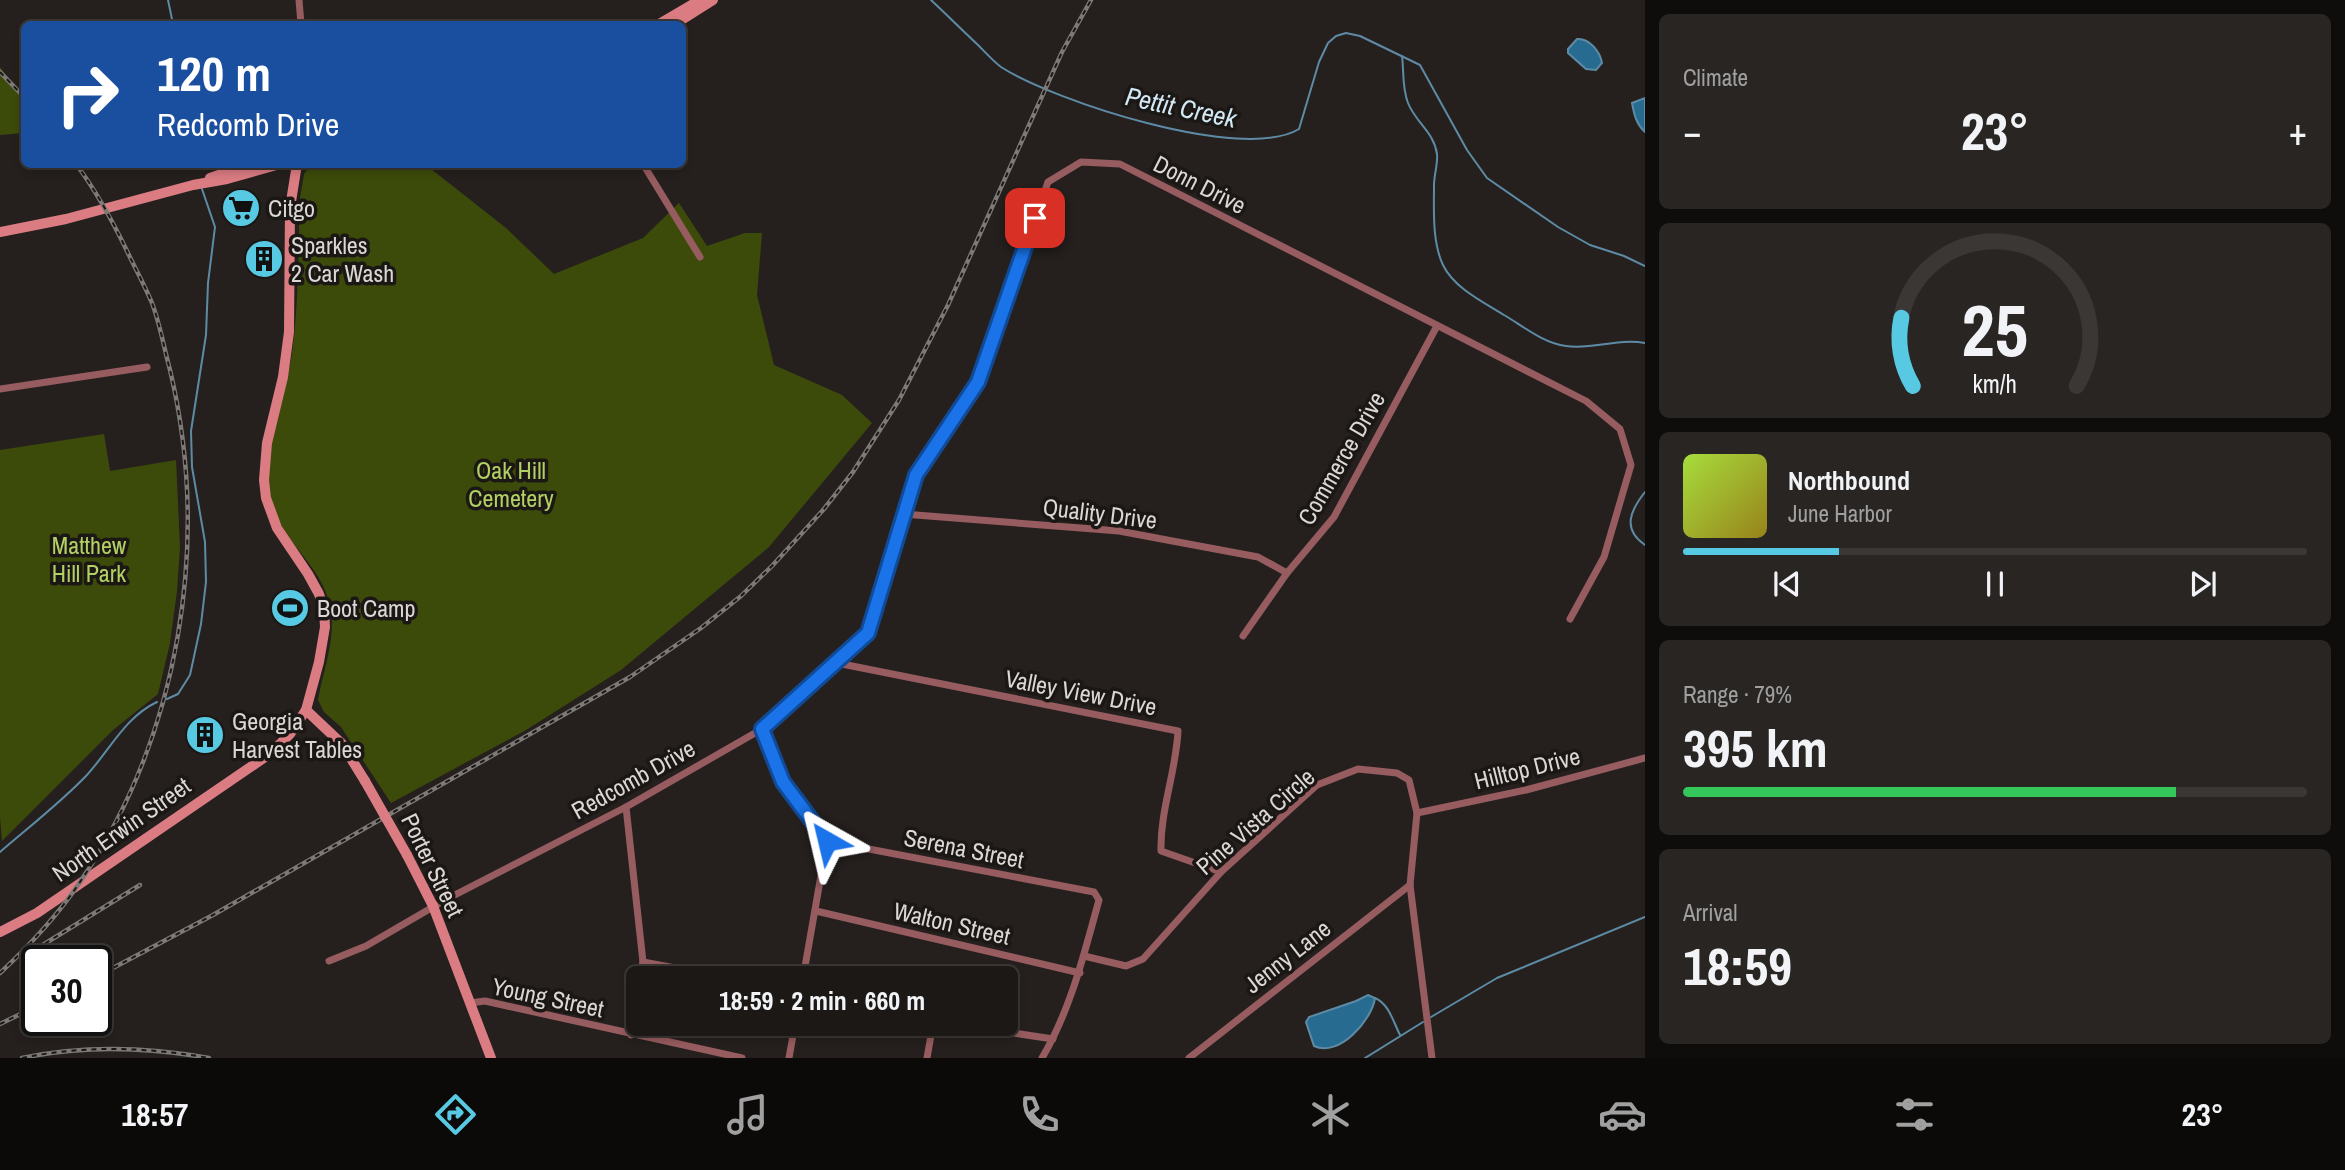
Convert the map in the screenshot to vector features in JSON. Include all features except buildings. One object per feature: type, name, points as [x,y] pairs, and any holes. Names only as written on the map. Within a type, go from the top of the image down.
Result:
[{"type":"street","points":[[299,0],[300,21]]},
{"type":"street","points":[[664,21],[700,0]]},
{"type":"street","points":[[680,21],[713,0]]},
{"type":"street","name":"Donn Drive","points":[[836,663],[868,633],[916,475],[978,382],[1048,182],[1081,162],[1119,164],[1586,401],[1620,429],[1631,465],[1604,557],[1570,619]]},
{"type":"street","points":[[0,232],[93,213],[193,185],[239,168]]},
{"type":"street","points":[[193,185],[266,168]]},
{"type":"street","name":"North Erwin Street","points":[[0,932],[44,908],[271,753],[290,734],[306,710],[323,644],[324,610],[314,583],[285,542],[274,520],[266,498],[263,474],[289,332],[290,208],[296,168]]},
{"type":"street","points":[[645,168],[700,257]]},
{"type":"street","name":"Commerce Drive","points":[[1243,636],[1287,573],[1334,517],[1437,326]]},
{"type":"street","points":[[0,389],[146,367]]},
{"type":"street","name":"Quality Drive","points":[[903,514],[1119,531],[1258,556],[1287,573]]},
{"type":"street","name":"Redcomb Drive","points":[[330,961],[366,946],[433,906],[626,807],[762,729],[836,663]]},
{"type":"street","name":"Valley View Drive","points":[[836,663],[1178,731],[1177,754],[1160,830],[1161,851],[1221,872]]},
{"type":"street","name":"Porter Street","points":[[306,710],[342,744],[407,855],[433,906],[491,1058]]},
{"type":"street","points":[[762,729],[783,782],[827,841],[805,966]]},
{"type":"street","name":"Hilltop Drive","points":[[1417,813],[1526,790],[1645,758]]},
{"type":"street","name":"Pine Vista Circle","points":[[1084,956],[1126,965],[1143,959],[1221,872],[1317,786],[1358,769],[1397,773],[1409,780],[1417,813],[1410,885],[1432,1058]]},
{"type":"street","points":[[626,807],[642,966]]},
{"type":"street","name":"Serena Street","points":[[827,841],[1094,892],[1098,900],[1084,956]]},
{"type":"street","name":"Jenny Lane","points":[[1189,1058],[1410,885]]},
{"type":"street","name":"Walton Street","points":[[816,911],[1080,973]]},
{"type":"street","points":[[1042,1058],[1053,1039],[1080,973],[1084,956]]},
{"type":"street","points":[[643,962],[664,966]]},
{"type":"street","name":"Young Street","points":[[470,1003],[485,1001],[626,1034]]},
{"type":"street","points":[[1018,1034],[1053,1039]]},
{"type":"street","name":"Young Street","points":[[636,1036],[742,1058]]},
{"type":"street","points":[[789,1058],[793,1036]]},
{"type":"street","points":[[927,1058],[931,1036]]},
{"type":"green space","points":[[0,67],[21,96],[21,133],[0,135]]},
{"type":"green space","name":"Oak Hill Cemetery","points":[[309,168],[430,168],[506,228],[554,274],[643,238],[679,203],[707,246],[745,233],[762,233],[757,295],[774,365],[842,395],[872,423],[769,547],[621,670],[526,730],[391,803],[341,727],[324,712],[318,700],[331,641],[330,606],[317,575],[278,519],[271,503],[268,484],[270,451],[289,369],[294,334],[300,198],[304,174]]},
{"type":"green space","name":"Matthew Hill Park","points":[[104,434],[110,471],[176,460],[180,547],[177,591],[170,643],[158,694],[113,730],[2,841],[0,450]]},
{"type":"water","points":[[1577,39],[1590,43],[1599,54],[1602,63],[1596,70],[1586,69],[1568,53],[1568,49]]},
{"type":"water","points":[[1645,98],[1645,132],[1637,122],[1632,103]]},
{"type":"water","points":[[1368,995],[1375,998],[1373,1007],[1353,1035],[1334,1047],[1314,1046],[1306,1022],[1309,1017]]},
{"type":"waterway","points":[[168,0],[172,21]]},
{"type":"waterway","name":"Pettit Creek","points":[[931,0],[998,65],[1027,81],[1104,111],[1149,124],[1236,138],[1272,137],[1299,129],[1319,62],[1328,43],[1336,36],[1346,33],[1360,36],[1420,65],[1467,150],[1487,178],[1558,227],[1590,245],[1645,266]]},
{"type":"waterway","name":"Pettit Creek","points":[[1402,56],[1408,103],[1435,146],[1435,236],[1439,256],[1454,281],[1526,329],[1558,344],[1586,347],[1625,342],[1645,343]]},
{"type":"waterway","points":[[167,699],[178,694],[190,675],[201,624],[206,582],[205,542],[192,467],[191,431],[206,335],[208,283],[215,227],[202,189]]},
{"type":"waterway","points":[[1645,492],[1635,506],[1631,520],[1633,533],[1645,545]]},
{"type":"waterway","points":[[0,852],[76,786],[127,725],[157,702]]},
{"type":"waterway","points":[[1431,1017],[1497,978],[1645,917]]},
{"type":"waterway","points":[[1375,998],[1387,1009],[1400,1035]]},
{"type":"waterway","points":[[1365,1058],[1423,1022]]},
{"type":"railway","points":[[112,969],[213,915],[630,677],[701,628],[741,596],[772,566],[824,509],[853,472],[899,400],[948,305],[1062,52],[1091,0]]},
{"type":"railway","points":[[0,72],[21,94]]},
{"type":"railway","points":[[0,973],[62,906],[80,882],[114,825],[142,764],[163,701],[178,635],[186,569],[187,502],[182,435],[160,328],[149,297],[116,228],[79,168]]},
{"type":"railway","points":[[43,945],[140,885]]},
{"type":"railway","points":[[0,1024],[21,1014]]},
{"type":"railway","points":[[22,1058],[92,1049],[139,1050],[209,1058]]},
{"type":"place","name":"Citgo","points":[[241,208]]},
{"type":"place","name":"Sparkles 2 Car Wash","points":[[264,259]]},
{"type":"place","name":"Boot Camp","points":[[290,608]]},
{"type":"place","name":"Georgia Harvest Tables","points":[[205,735]]},
{"type":"route","points":[[827,841],[783,782],[762,729],[868,633],[916,475],[978,382],[1035,218]]}]
